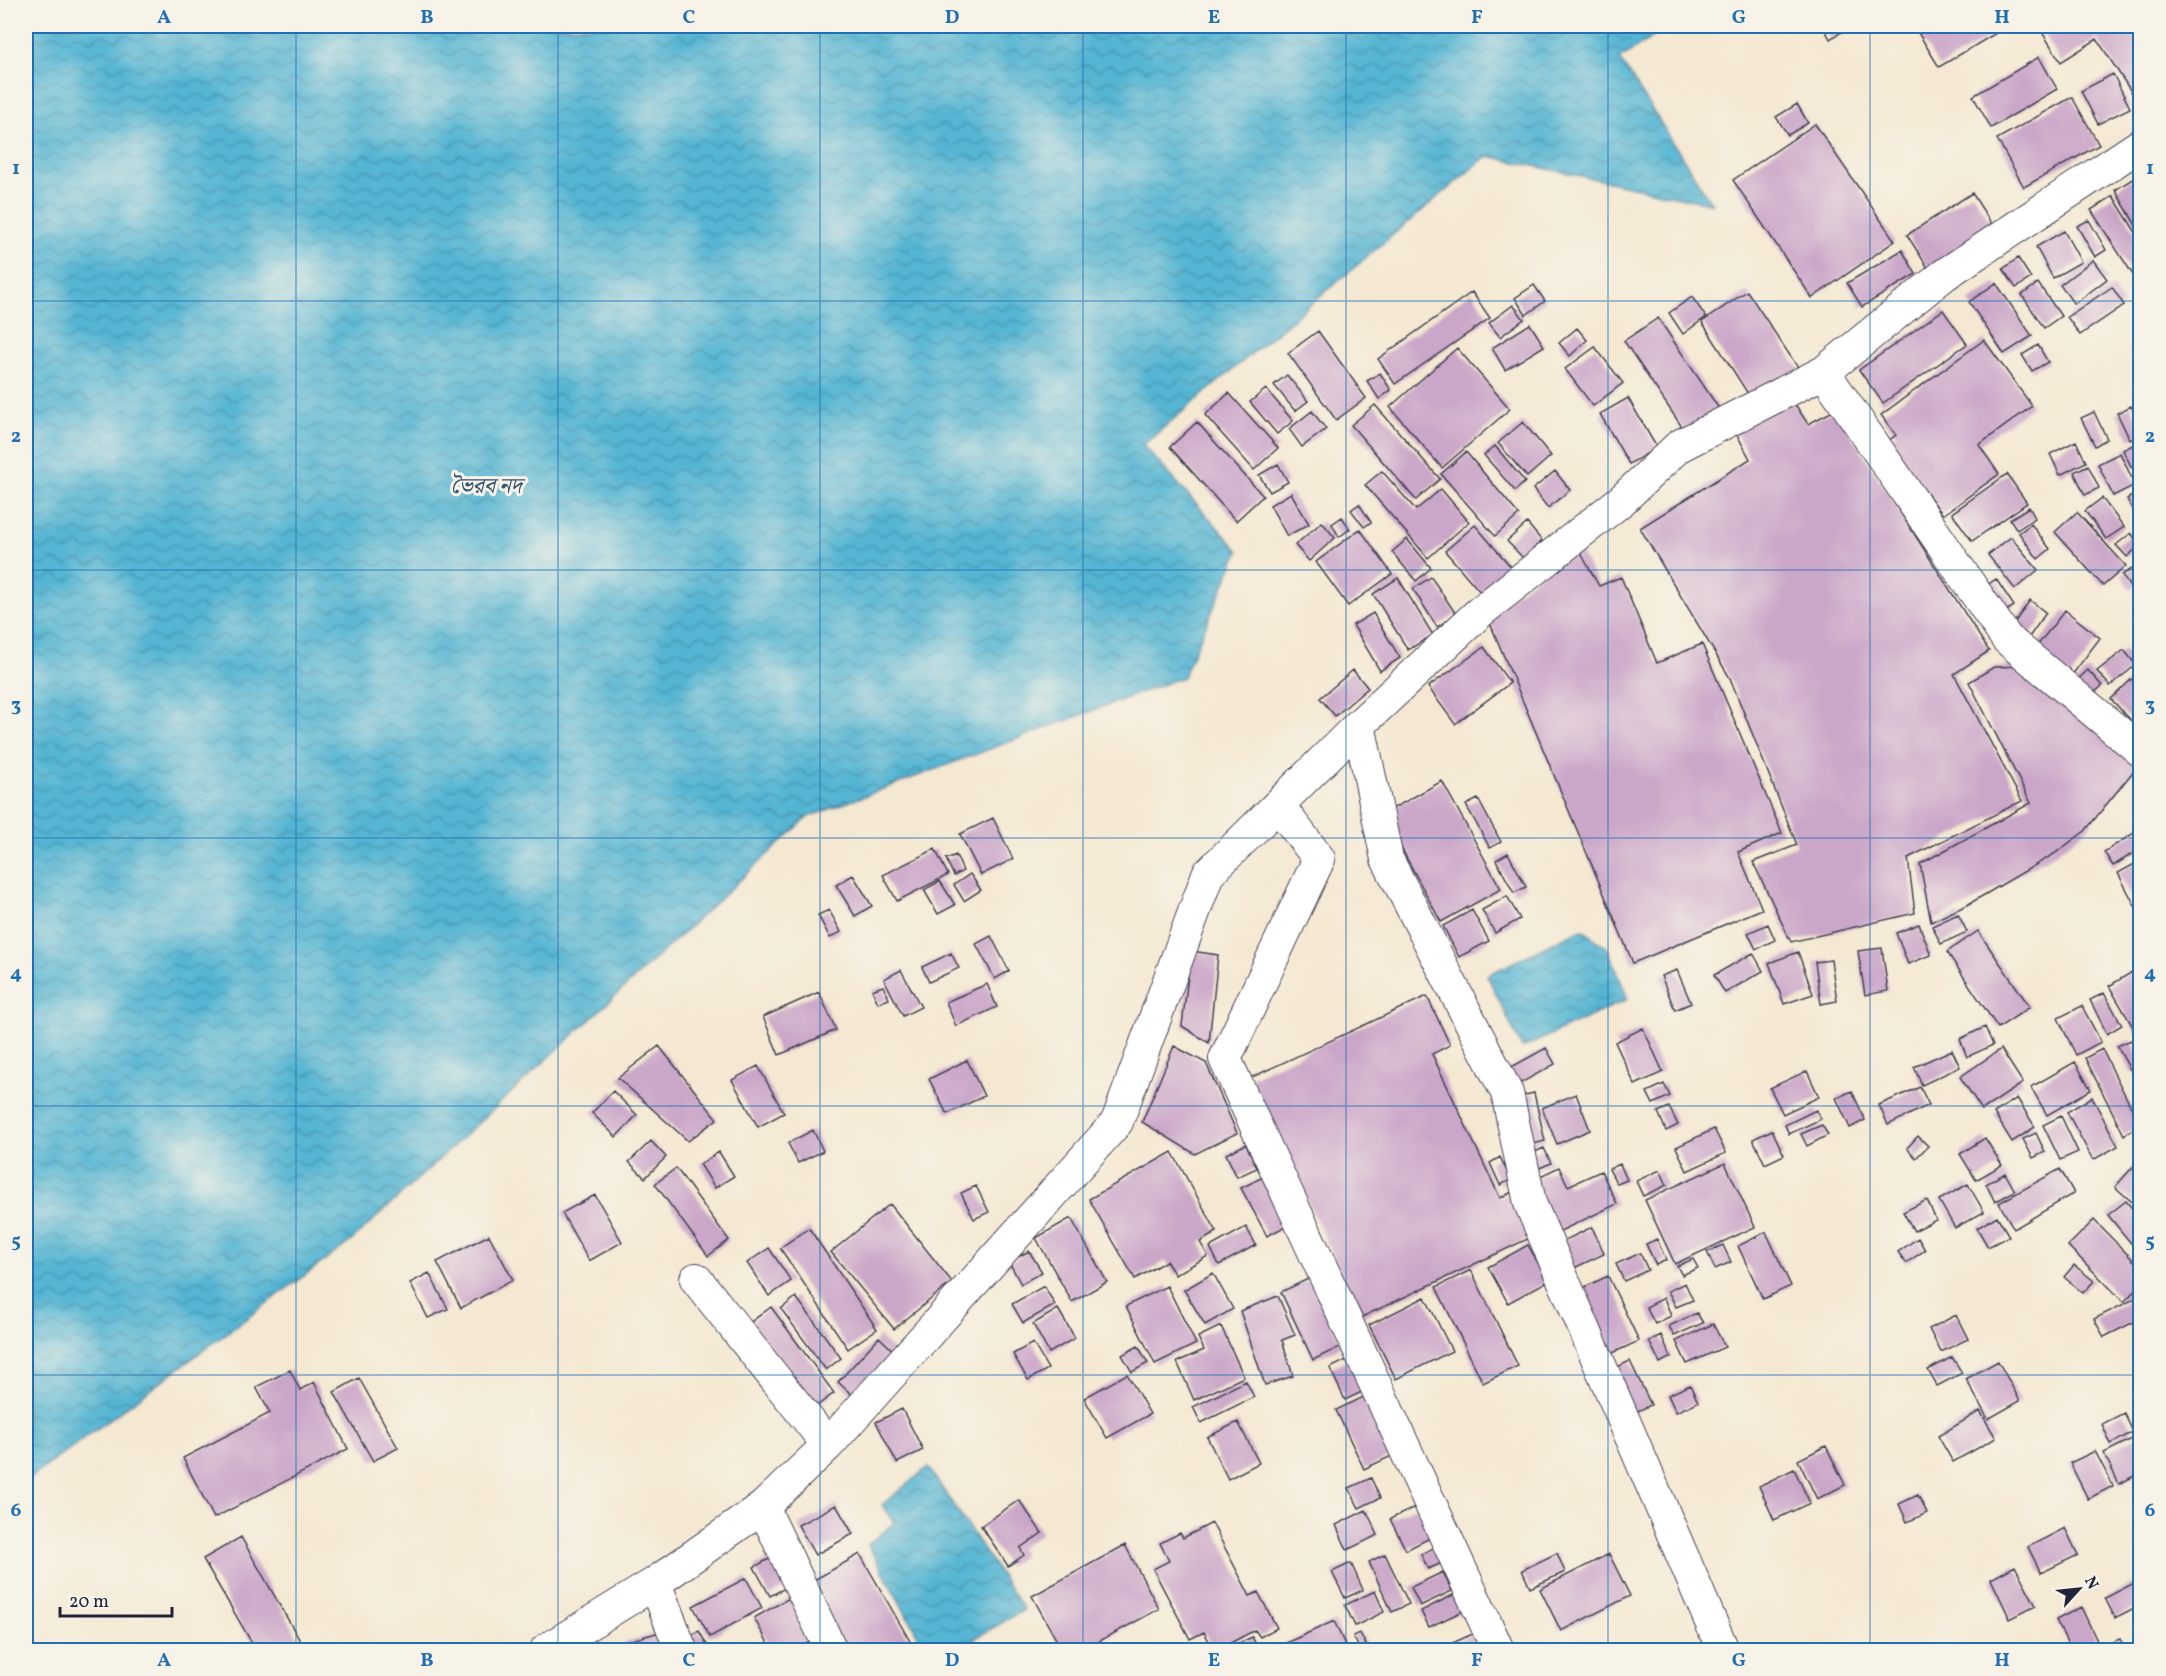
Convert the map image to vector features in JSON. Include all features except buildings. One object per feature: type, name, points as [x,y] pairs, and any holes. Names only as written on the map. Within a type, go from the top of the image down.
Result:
[{"type":"street","points":[[546,1650],[655,1583],[763,1507],[828,1445],[1117,1122],[1208,874],[1359,725],[1480,612],[1622,500],[1679,446],[1824,372],[1944,274],[2140,145]]},
{"type":"street","points":[[1824,372],[2007,639],[2140,750]]},
{"type":"street","points":[[1359,725],[1388,859],[1507,1093],[1530,1203],[1723,1650]]},
{"type":"street","points":[[1278,805],[1319,859],[1225,1059],[1498,1650]]},
{"type":"street","points":[[696,1278],[828,1445]]},
{"type":"street","points":[[763,1507],[831,1650]]},
{"type":"street","points":[[655,1583],[681,1650]]},
{"type":"water","name":"ভৈরব নদ","points":[[26,26],[1669,26],[1620,59],[1712,204],[1487,156],[1143,445],[1239,551],[1183,677],[808,817],[350,1242],[26,1481]]},
{"type":"water","points":[[1582,929],[1608,949],[1628,999],[1522,1048],[1487,975]]},
{"type":"water","points":[[928,1467],[1024,1610],[955,1650],[926,1650],[868,1545],[894,1523],[882,1505]]}]
